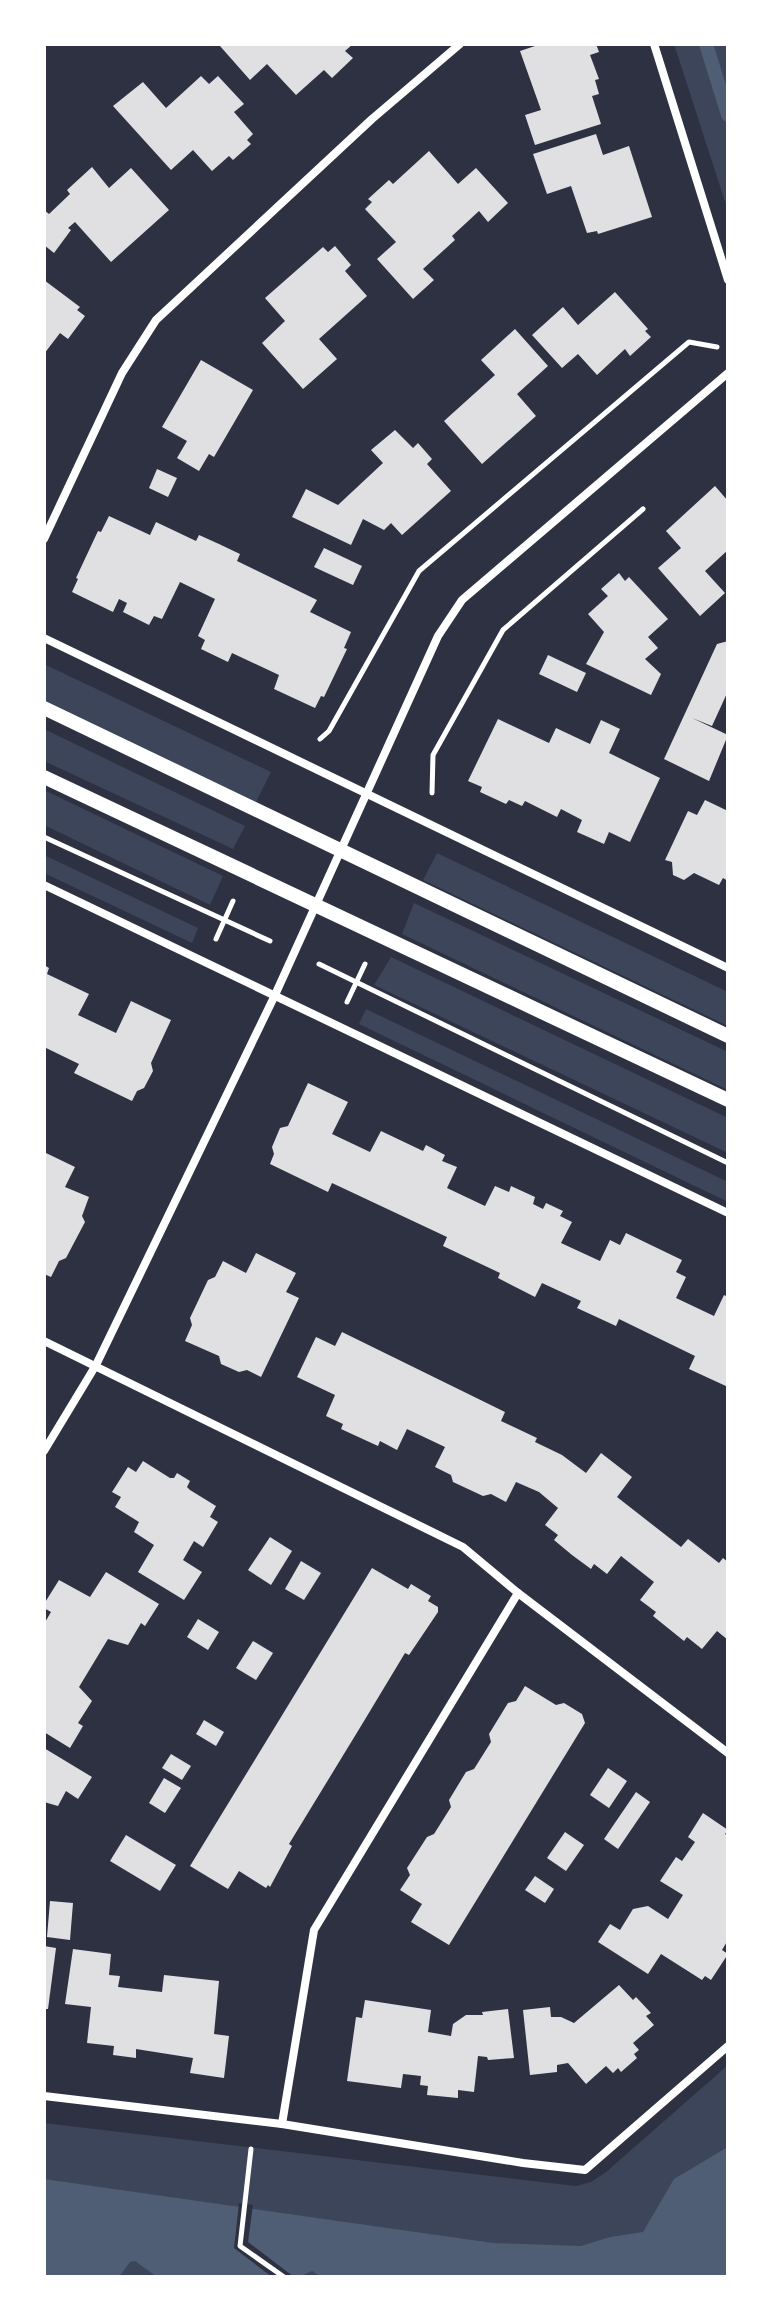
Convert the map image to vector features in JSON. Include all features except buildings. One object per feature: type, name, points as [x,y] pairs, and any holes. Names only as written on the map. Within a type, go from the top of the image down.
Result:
[{"type":"street","points":[[44,539],[122,373],[156,320],[372,119],[460,44]]},
{"type":"street","points":[[654,44],[728,280]]},
{"type":"street","points":[[44,1451],[96,1365],[275,995],[438,636],[462,600],[728,373]]},
{"type":"street","points":[[44,638],[728,968]]},
{"type":"street","points":[[44,708],[728,1036]]},
{"type":"street","points":[[44,777],[728,1100]]},
{"type":"street","points":[[44,885],[728,1213]]},
{"type":"street","points":[[44,1341],[463,1547],[518,1593],[728,1753]]},
{"type":"street","points":[[282,2124],[314,1930],[518,1593]]},
{"type":"street","points":[[44,2096],[282,2124],[585,2170],[728,2046]]},
{"type":"path","points":[[296,761],[329,731],[419,571],[689,342],[728,349]]},
{"type":"path","points":[[431,825],[433,755],[503,630],[643,509]]},
{"type":"path","points":[[44,837],[294,952],[728,1163]]},
{"type":"path","points":[[249,2170],[240,2246],[284,2277]]},
{"type":"shaded area","points":[[674,44],[728,44],[728,211]]},
{"type":"shaded area","points":[[44,664],[271,772],[256,802],[44,700]]},
{"type":"shaded area","points":[[44,729],[245,826],[233,849],[44,761]]},
{"type":"shaded area","points":[[44,790],[223,876],[210,905],[44,825]]},
{"type":"shaded area","points":[[437,853],[728,992],[728,1026],[423,880]]},
{"type":"shaded area","points":[[44,855],[198,928],[192,943],[44,873]]},
{"type":"shaded area","points":[[414,903],[728,1052],[728,1090],[402,934]]},
{"type":"shaded area","points":[[391,957],[728,1118],[728,1153],[374,985]]},
{"type":"shaded area","points":[[366,1009],[728,1182],[728,1202],[359,1024]]},
{"type":"shaded area","points":[[728,2065],[728,2277],[44,2277],[44,2123],[576,2186],[591,2182],[606,2172]]},
{"type":"shaded area","points":[[728,2144],[728,2277],[321,2277],[312,2271],[299,2277],[157,2277],[135,2261],[130,2262],[119,2277],[44,2277],[44,2179],[493,2243],[581,2246],[643,2232],[674,2179]]},
{"type":"pier","points":[[239,2203],[253,2205],[248,2242],[294,2277],[272,2277],[234,2248]]},
{"type":"waterway","points":[[706,44],[728,115]]}]
